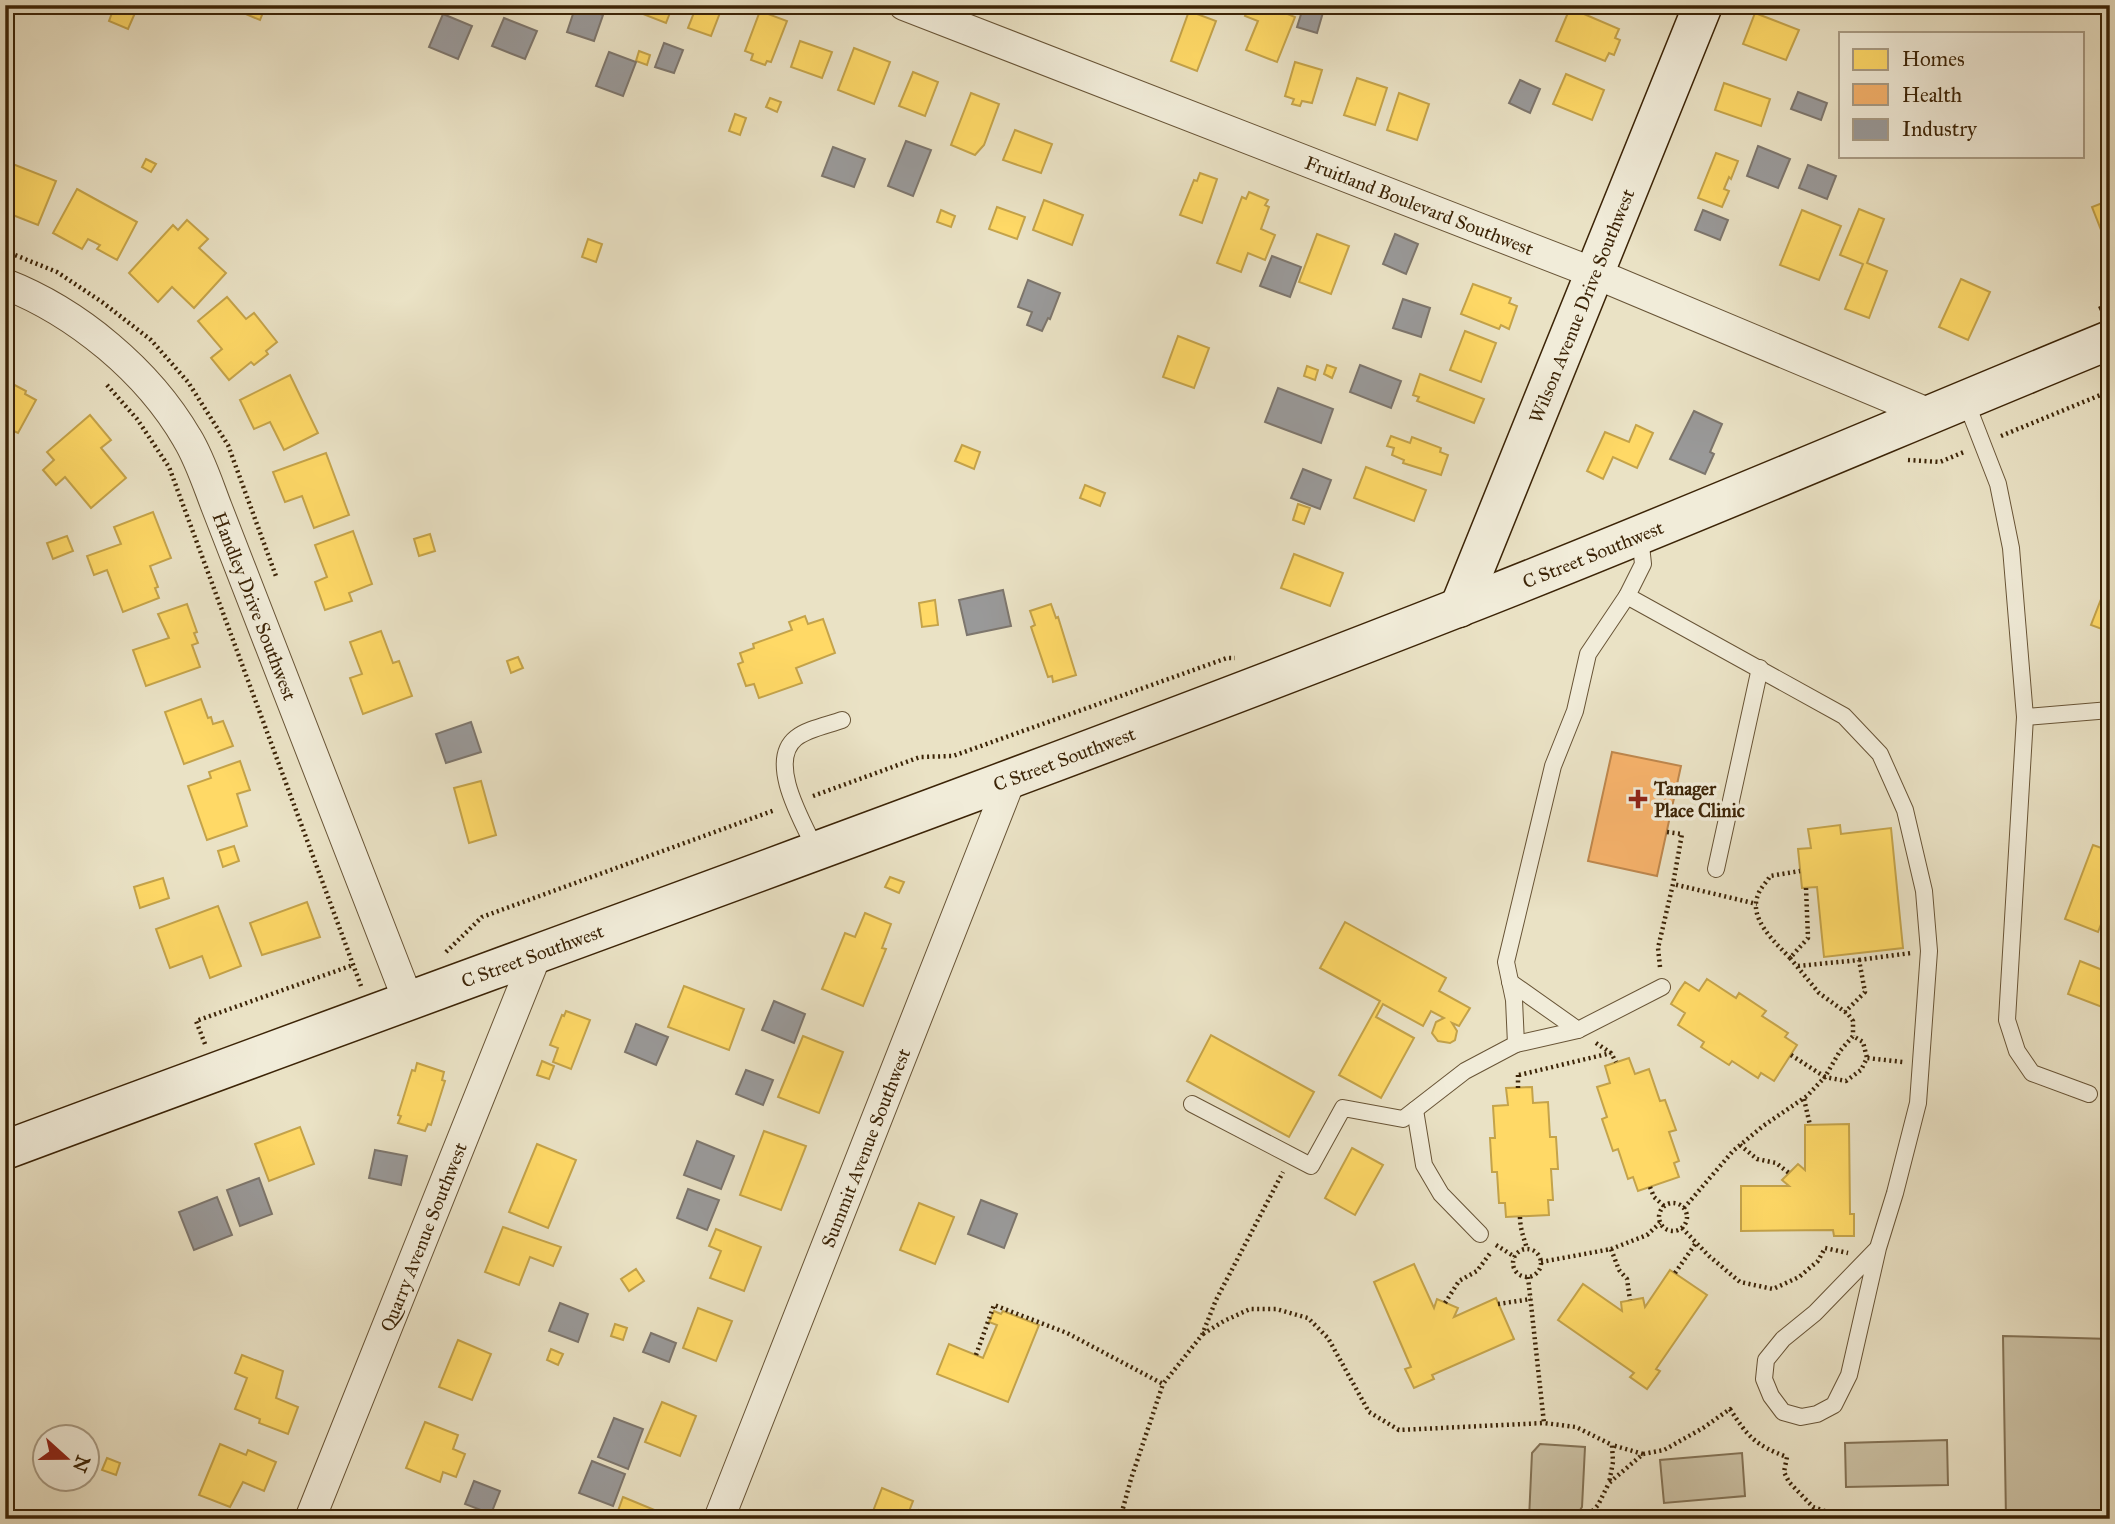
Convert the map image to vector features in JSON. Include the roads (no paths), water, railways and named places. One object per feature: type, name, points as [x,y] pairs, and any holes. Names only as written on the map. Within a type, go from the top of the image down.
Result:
[{"type":"main road","name":"Wilson Avenue Drive Southwest","points":[[1459,608],[1703,5]]},
{"type":"main road","name":"C Street Southwest","points":[[5,1150],[1011,778],[1459,608],[1640,536],[2110,340]]},
{"type":"street","name":"Fruitland Boulevard Southwest","points":[[904,5],[1594,273],[1930,414]]},
{"type":"street","name":"Handley Drive Southwest","points":[[5,284],[29,293],[105,342],[154,389],[188,439],[408,1000]]},
{"type":"street","name":"Summit Avenue Southwest","points":[[719,1519],[1011,778]]},
{"type":"street","name":"Quarry Avenue Southwest","points":[[310,1519],[537,953]]},
{"type":"lane","points":[[1965,399],[1998,484],[2011,548],[2025,717],[2007,1020],[2017,1051],[2032,1073],[2089,1094]]},
{"type":"lane","points":[[1516,1044],[1514,1000],[1506,962],[1553,766],[1575,711],[1588,654],[1628,596],[1643,564],[1640,536]]},
{"type":"lane","points":[[1628,596],[1844,716],[1880,754],[1905,810],[1924,891],[1929,951],[1919,1103],[1878,1248],[1849,1375],[1834,1405],[1817,1414],[1801,1417],[1783,1412],[1771,1396],[1764,1379],[1766,1360],[1783,1339],[1815,1313],[1878,1248]]},
{"type":"lane","points":[[1716,869],[1760,668]]},
{"type":"lane","points":[[2025,717],[2110,710]]},
{"type":"lane","points":[[816,850],[795,803],[784,767],[788,748],[797,737],[842,720]]},
{"type":"lane","points":[[1510,982],[1578,1030]]},
{"type":"lane","points":[[1192,1104],[1311,1167],[1343,1108],[1403,1119],[1465,1071],[1516,1044],[1578,1030],[1662,987]]},
{"type":"lane","points":[[1415,1110],[1424,1165],[1441,1194],[1480,1234]]},
{"type":"place","name":"Tanager Place Clinic","points":[[1638,799]]}]
